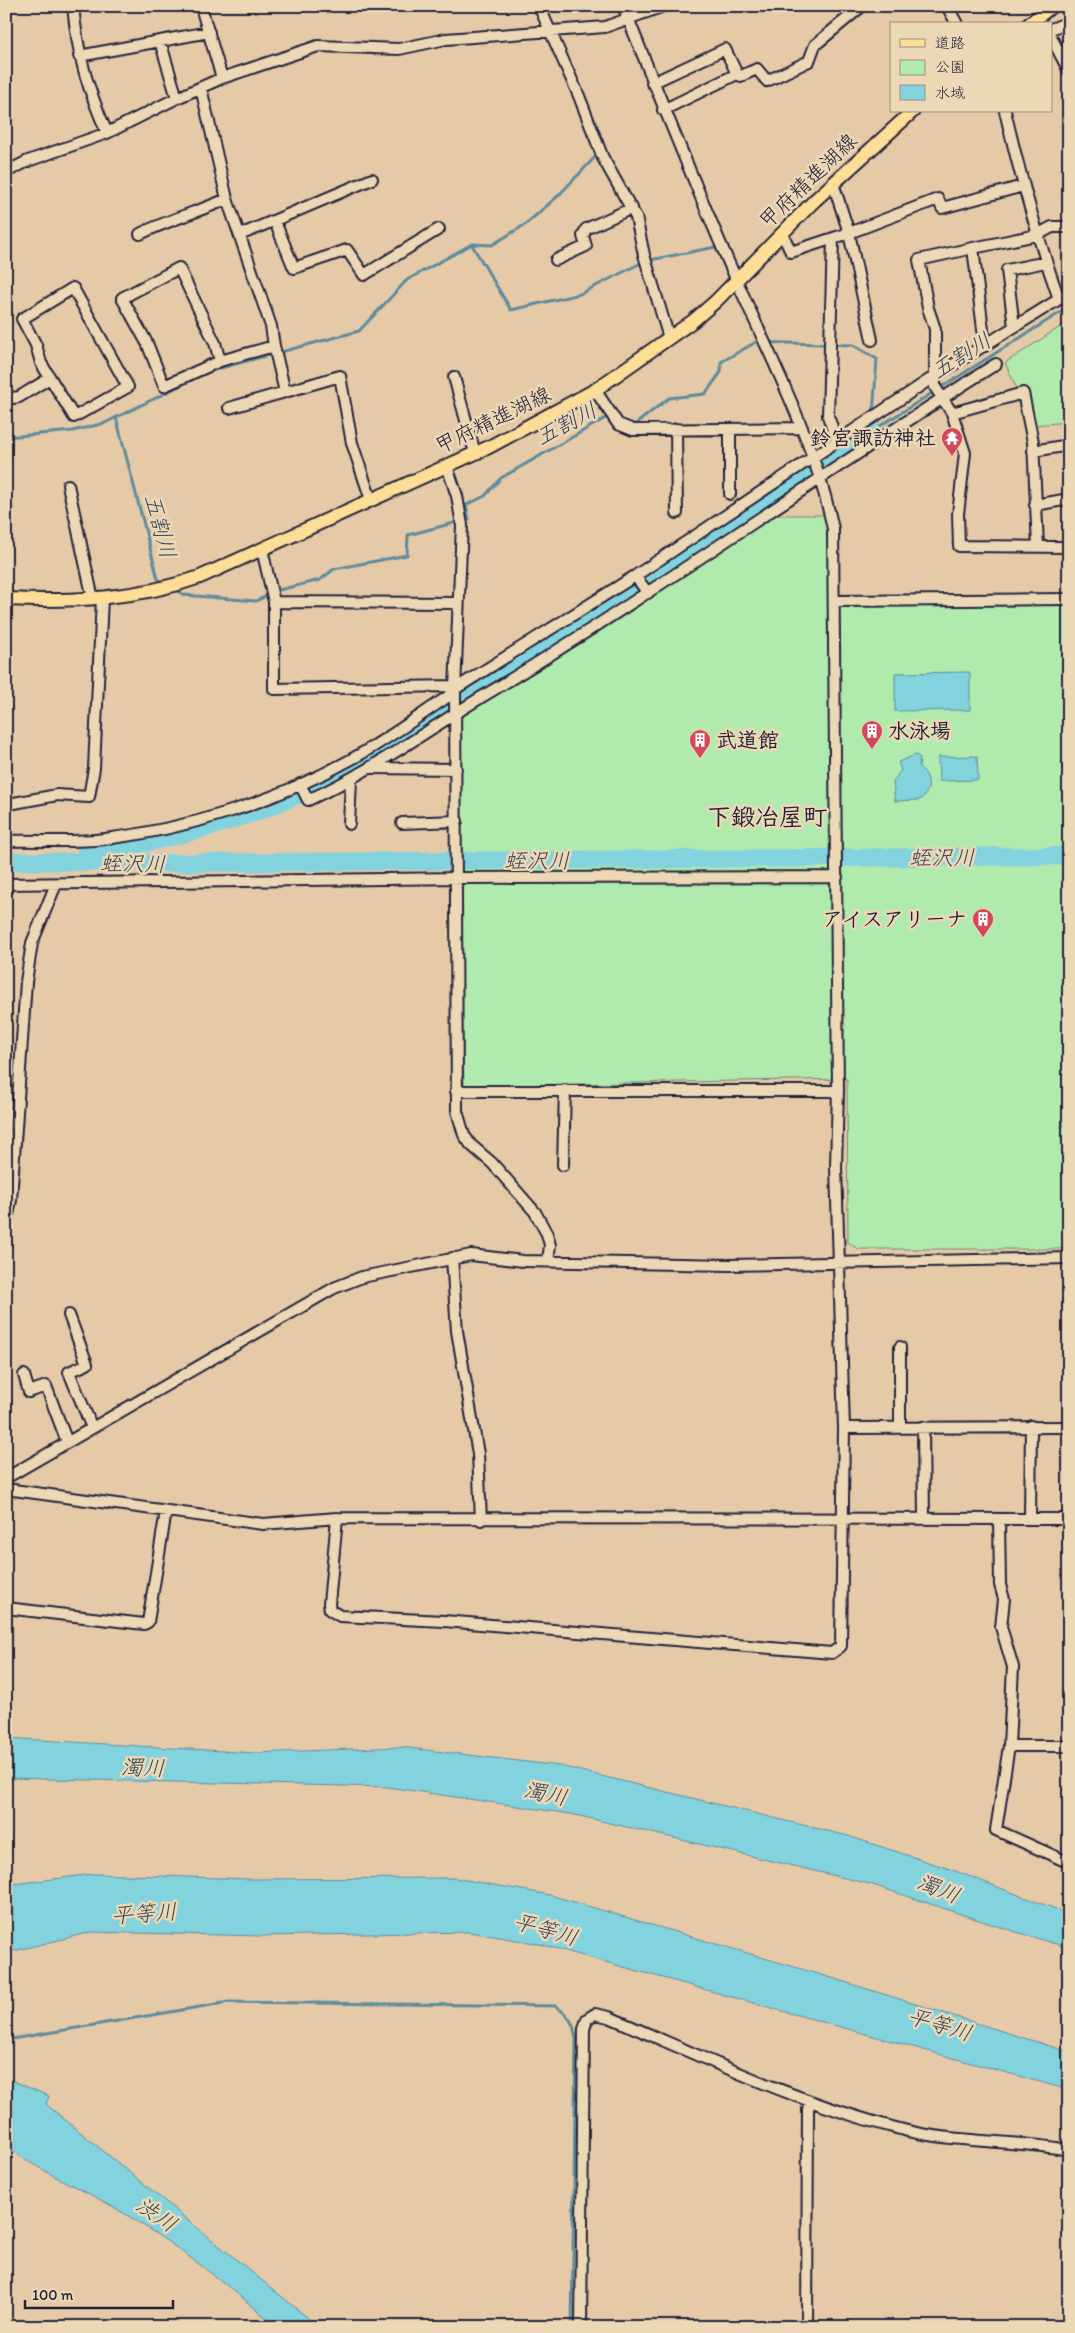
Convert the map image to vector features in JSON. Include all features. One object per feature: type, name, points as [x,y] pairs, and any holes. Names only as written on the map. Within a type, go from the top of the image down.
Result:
[{"type":"main road","points":[[1031,22],[1052,6]]},
{"type":"main road","name":"甲府精進湖線","points":[[6,599],[98,598],[179,585],[447,466],[531,426],[595,390],[693,321],[833,184],[912,112]]},
{"type":"street","points":[[73,6],[79,56],[89,91],[108,133]]},
{"type":"street","points":[[539,6],[579,96],[603,158],[636,217],[645,262],[669,338]]},
{"type":"street","points":[[337,1518],[329,1604],[330,1610],[340,1616],[473,1623],[832,1653],[841,1646],[844,1428],[836,1167],[838,1091],[833,529],[820,475],[802,428],[663,110],[623,6]]},
{"type":"street","points":[[6,172],[108,133],[177,98],[222,78],[318,46],[399,49],[446,39],[605,27],[664,6]]},
{"type":"street","points":[[663,110],[737,74],[741,76],[757,70],[768,81],[809,61],[815,45],[862,6]]},
{"type":"street","points":[[948,6],[956,22]]},
{"type":"street","points":[[201,7],[222,78]]},
{"type":"street","points":[[1052,29],[1069,22]]},
{"type":"street","points":[[79,56],[209,32]]},
{"type":"street","points":[[1052,39],[1069,71]]},
{"type":"street","points":[[160,41],[177,98]]},
{"type":"street","points":[[652,84],[725,49],[737,74]]},
{"type":"street","points":[[201,88],[226,199],[271,326],[285,392]]},
{"type":"street","points":[[1005,112],[1037,235],[1060,299]]},
{"type":"street","points":[[240,235],[275,222],[372,179]]},
{"type":"street","points":[[833,184],[849,234],[872,340]]},
{"type":"street","points":[[782,233],[792,252],[849,234],[938,199],[942,208],[1023,186]]},
{"type":"street","points":[[140,234],[163,222],[198,212],[226,199]]},
{"type":"street","points":[[556,260],[586,246],[583,236],[586,229],[632,208]]},
{"type":"street","points":[[275,222],[294,268],[347,250],[364,275],[439,229]]},
{"type":"street","points":[[1069,227],[1052,227],[1037,235],[919,260],[928,308],[935,329],[935,376],[939,394],[952,413],[965,453],[958,514],[959,546],[1069,547]]},
{"type":"street","points":[[833,239],[828,416],[838,440]]},
{"type":"street","points":[[973,248],[985,346]]},
{"type":"street","points":[[1014,327],[1007,270],[1046,262]]},
{"type":"street","points":[[220,361],[215,343],[179,268],[122,298],[147,343],[164,386],[220,361],[274,346]]},
{"type":"street","points":[[74,288],[128,387],[74,417],[50,378],[41,363],[36,345],[22,319],[74,288]]},
{"type":"street","points":[[6,841],[103,840],[131,836],[194,822],[301,785],[384,740],[455,690],[635,576],[935,376],[1069,293]]},
{"type":"street","points":[[301,785],[308,800],[372,768],[456,712],[648,593],[939,394],[996,364]]},
{"type":"street","points":[[230,408],[340,376],[352,443],[371,500]]},
{"type":"street","points":[[454,377],[475,453]]},
{"type":"street","points":[[6,399],[19,397],[50,378]]},
{"type":"street","points":[[595,390],[618,424],[633,430],[802,428]]},
{"type":"street","points":[[952,413],[1023,393],[1033,452],[1038,546]]},
{"type":"street","points":[[676,429],[677,513]]},
{"type":"street","points":[[730,429],[730,494]]},
{"type":"street","points":[[1033,452],[1069,445]]},
{"type":"street","points":[[447,466],[461,513],[462,525],[455,690],[457,1111],[464,1134],[536,1212],[550,1245],[548,1261]]},
{"type":"street","points":[[6,807],[9,804],[56,795],[89,797],[94,768],[98,598],[68,485]]},
{"type":"street","points":[[1035,504],[1069,499]]},
{"type":"street","points":[[262,549],[274,601],[274,689],[455,690]]},
{"type":"street","points":[[635,576],[648,593]]},
{"type":"street","points":[[835,601],[1069,599]]},
{"type":"street","points":[[274,601],[458,603]]},
{"type":"street","points":[[372,768],[456,768]]},
{"type":"street","points":[[349,824],[351,780]]},
{"type":"street","points":[[402,823],[457,821]]},
{"type":"street","points":[[6,884],[457,875],[836,874]]},
{"type":"street","points":[[6,1224],[11,1200],[26,982],[32,943],[56,884]]},
{"type":"street","points":[[563,1165],[565,1090]]},
{"type":"street","points":[[456,1091],[838,1091]]},
{"type":"street","points":[[6,1478],[334,1288],[362,1277],[452,1258],[481,1254],[523,1260],[730,1264],[1069,1258]]},
{"type":"street","points":[[452,1258],[457,1331],[478,1454],[481,1520]]},
{"type":"street","points":[[69,1315],[87,1364],[69,1372],[92,1428]]},
{"type":"street","points":[[900,1347],[900,1427]]},
{"type":"street","points":[[24,1375],[29,1392],[46,1386],[67,1442]]},
{"type":"street","points":[[1030,1518],[1031,1426]]},
{"type":"street","points":[[923,1427],[924,1519]]},
{"type":"street","points":[[844,1428],[1069,1427]]},
{"type":"street","points":[[6,1489],[263,1524],[337,1518],[481,1520],[540,1518],[1069,1519]]},
{"type":"street","points":[[6,1608],[144,1624],[148,1622],[166,1511]]},
{"type":"street","points":[[999,1519],[1000,1585],[1004,1599],[1001,1627],[1013,1667],[1009,1746],[996,1830],[1063,1860],[1069,1859]]},
{"type":"street","points":[[1009,1746],[1069,1746]]},
{"type":"street","points":[[581,2327],[584,2029],[587,2019],[595,2014],[609,2017],[810,2102],[896,2128],[947,2139],[1069,2150]]},
{"type":"street","points":[[807,2327],[808,2110],[810,2102]]},
{"type":"green space","points":[[1069,321],[1069,422],[1034,425],[1005,363]]},
{"type":"green space","points":[[763,515],[825,515],[828,533],[831,603],[1069,600],[1069,1249],[858,1249],[848,1242],[847,1079],[464,1086],[456,713]]},
{"type":"water","points":[[970,672],[970,710],[895,711],[895,673]]},
{"type":"water","points":[[916,755],[920,758],[919,767],[928,779],[927,792],[920,800],[895,801],[893,782],[901,770],[898,762]]},
{"type":"water","points":[[977,756],[978,780],[939,781],[938,757]]},
{"type":"water","name":"濁川","points":[[6,1738],[255,1753],[401,1747],[560,1766],[848,1836],[950,1869],[1069,1914],[1069,1948],[870,1884],[571,1814],[387,1787],[6,1778]]},
{"type":"water","name":"平等川","points":[[94,1874],[252,1879],[455,1878],[550,1895],[832,1978],[1069,2052],[1069,2090],[540,1944],[469,1932],[262,1936],[91,1932],[6,1953],[6,1885]]},
{"type":"water","name":"渋川","points":[[6,2078],[49,2096],[46,2104],[319,2327],[277,2327],[219,2279],[158,2235],[101,2200],[32,2164],[6,2146]]},
{"type":"waterway","name":"五割川","points":[[6,437],[73,431],[105,423],[210,371],[359,331],[407,280],[472,244],[492,245],[526,224],[559,195],[598,154]]},
{"type":"waterway","name":"五割川","points":[[472,245],[511,310],[580,294],[645,261],[721,246]]},
{"type":"waterway","name":"五割川","points":[[873,421],[872,431],[1069,307]]},
{"type":"waterway","name":"五割川","points":[[633,426],[669,398],[705,394],[721,372],[721,362],[756,342],[853,345],[877,359],[873,415]]},
{"type":"waterway","name":"五割川","points":[[175,589],[184,595],[256,601],[279,590],[320,580],[334,569],[407,555],[408,535],[469,519],[466,505],[485,496],[501,478],[609,416]]},
{"type":"waterway","name":"五割川","points":[[116,417],[158,579],[165,583]]},
{"type":"waterway","points":[[85,854],[155,841],[224,823],[269,807],[350,769],[429,723],[872,431]]},
{"type":"waterway","name":"蛭沢川","points":[[6,861],[164,863],[1069,856]]},
{"type":"waterway","points":[[6,2040],[229,2002],[555,2006],[570,2020],[576,2039],[572,2327]]},
{"type":"place","name":"鈴宮諏訪神社","points":[[952,457]]},
{"type":"place","name":"水泳場","points":[[872,750]]},
{"type":"place","name":"武道館","points":[[700,759]]},
{"type":"place","name":"アイスアリーナ","points":[[983,938]]},
{"type":"district","name":"下鍛冶屋町","points":[[767,817]]}]
